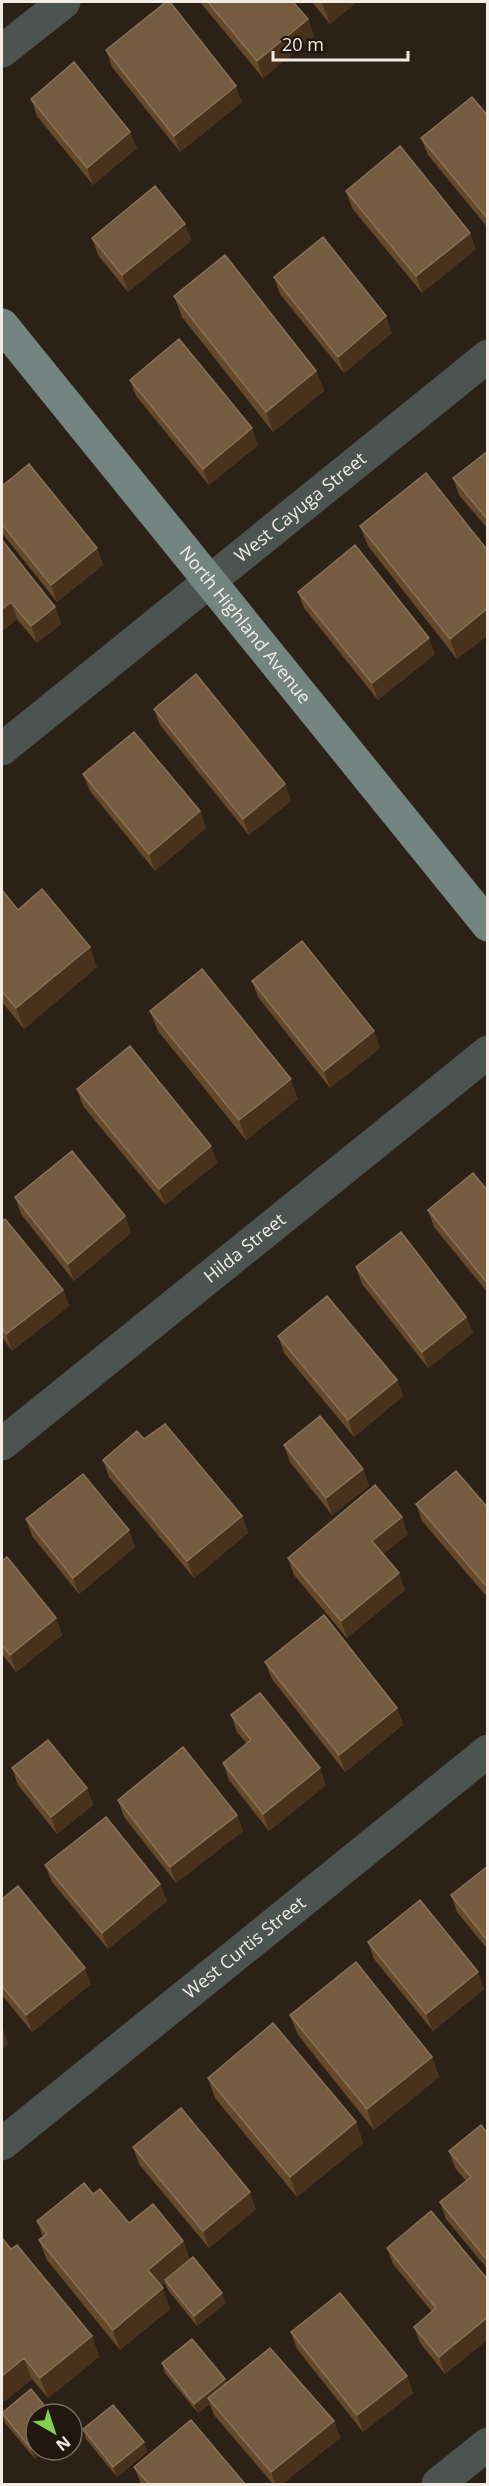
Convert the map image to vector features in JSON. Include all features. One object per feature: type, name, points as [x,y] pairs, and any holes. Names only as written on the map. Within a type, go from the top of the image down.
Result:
[{"type":"main road","name":"North Highland Avenue","points":[[2,325],[488,925]]},
{"type":"street","points":[[2,51],[64,2]]},
{"type":"street","name":"West Cayuga Street","points":[[2,748],[488,356]]},
{"type":"street","name":"Hilda Street","points":[[2,1444],[488,1052]]},
{"type":"street","name":"West Curtis Street","points":[[2,2144],[488,1752]]},
{"type":"street","points":[[438,2484],[488,2444]]},
{"type":"building","points":[[166,2],[170,2],[236,86],[174,136],[106,50]]},
{"type":"building","points":[[208,2],[293,2],[308,19],[257,61]]},
{"type":"building","points":[[74,62],[130,132],[87,168],[31,99]]},
{"type":"building","points":[[472,97],[488,116],[488,219],[421,138]]},
{"type":"building","points":[[400,146],[470,233],[416,276],[346,191]]},
{"type":"building","points":[[155,186],[185,224],[122,275],[92,238]]},
{"type":"building","points":[[323,237],[386,316],[338,357],[274,277]]},
{"type":"building","points":[[225,255],[316,371],[266,412],[174,296]]},
{"type":"building","points":[[179,339],[252,428],[203,469],[130,380]]},
{"type":"building","points":[[488,451],[488,520],[453,478]]},
{"type":"building","points":[[29,464],[97,548],[51,585],[2,524],[2,486]]},
{"type":"building","points":[[426,473],[488,551],[488,608],[450,639],[360,526]]},
{"type":"building","points":[[2,540],[55,607],[31,626],[11,602],[2,609]]},
{"type":"building","points":[[355,545],[429,638],[372,683],[298,592]]},
{"type":"building","points":[[196,674],[285,784],[243,819],[154,709]]},
{"type":"building","points":[[134,732],[200,811],[149,854],[83,774]]},
{"type":"building","points":[[42,889],[90,947],[16,1008],[2,991],[2,890],[18,910]]},
{"type":"building","points":[[302,941],[374,1031],[324,1071],[252,981]]},
{"type":"building","points":[[202,969],[291,1079],[239,1120],[150,1011]]},
{"type":"building","points":[[130,1046],[211,1146],[159,1189],[77,1089]]},
{"type":"building","points":[[72,1151],[125,1216],[68,1264],[15,1197]]},
{"type":"building","points":[[473,1173],[488,1191],[488,1284],[428,1210]]},
{"type":"building","points":[[5,1219],[63,1290],[6,1334],[2,1328],[2,1222]]},
{"type":"building","points":[[401,1232],[466,1317],[422,1352],[356,1267]]},
{"type":"building","points":[[327,1296],[397,1380],[348,1420],[278,1336]]},
{"type":"building","points":[[320,1416],[363,1469],[326,1498],[284,1445]]},
{"type":"building","points":[[165,1424],[242,1516],[187,1561],[103,1460],[137,1431],[144,1439]]},
{"type":"building","points":[[456,1471],[488,1508],[488,1588],[416,1504]]},
{"type":"building","points":[[83,1474],[129,1530],[73,1578],[26,1519]]},
{"type":"building","points":[[375,1485],[402,1517],[372,1541],[399,1573],[341,1621],[288,1558]]},
{"type":"building","points":[[7,1557],[56,1618],[10,1655],[2,1645],[2,1561]]},
{"type":"building","points":[[324,1615],[397,1708],[339,1755],[265,1662]]},
{"type":"building","points":[[260,1693],[320,1768],[263,1814],[223,1763],[251,1740],[231,1715]]},
{"type":"building","points":[[48,1740],[87,1788],[51,1817],[12,1768]]},
{"type":"building","points":[[183,1747],[237,1815],[170,1867],[118,1800]]},
{"type":"building","points":[[106,1817],[160,1884],[102,1933],[45,1865]]},
{"type":"building","points":[[488,1866],[488,1941],[451,1895]]},
{"type":"building","points":[[18,1886],[85,1968],[26,2015],[2,1986],[2,1899]]},
{"type":"building","points":[[420,1900],[478,1972],[426,2014],[368,1942]]},
{"type":"building","points":[[356,1962],[432,2057],[367,2109],[290,2015]]},
{"type":"building","points":[[273,2023],[356,2122],[290,2177],[208,2078]]},
{"type":"building","points":[[181,2108],[250,2192],[203,2231],[133,2147]]},
{"type":"building","points":[[481,2125],[488,2134],[488,2261],[440,2202],[471,2177],[449,2151]]},
{"type":"building","points":[[84,2183],[93,2194],[100,2189],[129,2223],[153,2204],[183,2241],[148,2270],[163,2288],[113,2330],[39,2240],[47,2234],[37,2221]]},
{"type":"building","points":[[431,2211],[488,2280],[488,2317],[439,2357],[414,2327],[436,2308],[387,2248]]},
{"type":"building","points":[[2,2238],[11,2249],[17,2245],[92,2336],[40,2378],[24,2358],[2,2376]]},
{"type":"building","points":[[193,2257],[222,2293],[194,2316],[165,2280]]},
{"type":"building","points":[[340,2293],[407,2376],[357,2415],[291,2332]]},
{"type":"building","points":[[192,2339],[225,2379],[194,2404],[162,2363]]},
{"type":"building","points":[[270,2348],[334,2421],[271,2472],[208,2398]]},
{"type":"building","points":[[31,2389],[41,2402],[24,2402],[24,2440],[2,2413]]},
{"type":"building","points":[[113,2405],[144,2442],[113,2467],[84,2428]]},
{"type":"building","points":[[191,2420],[245,2484],[149,2484],[134,2467]]}]
